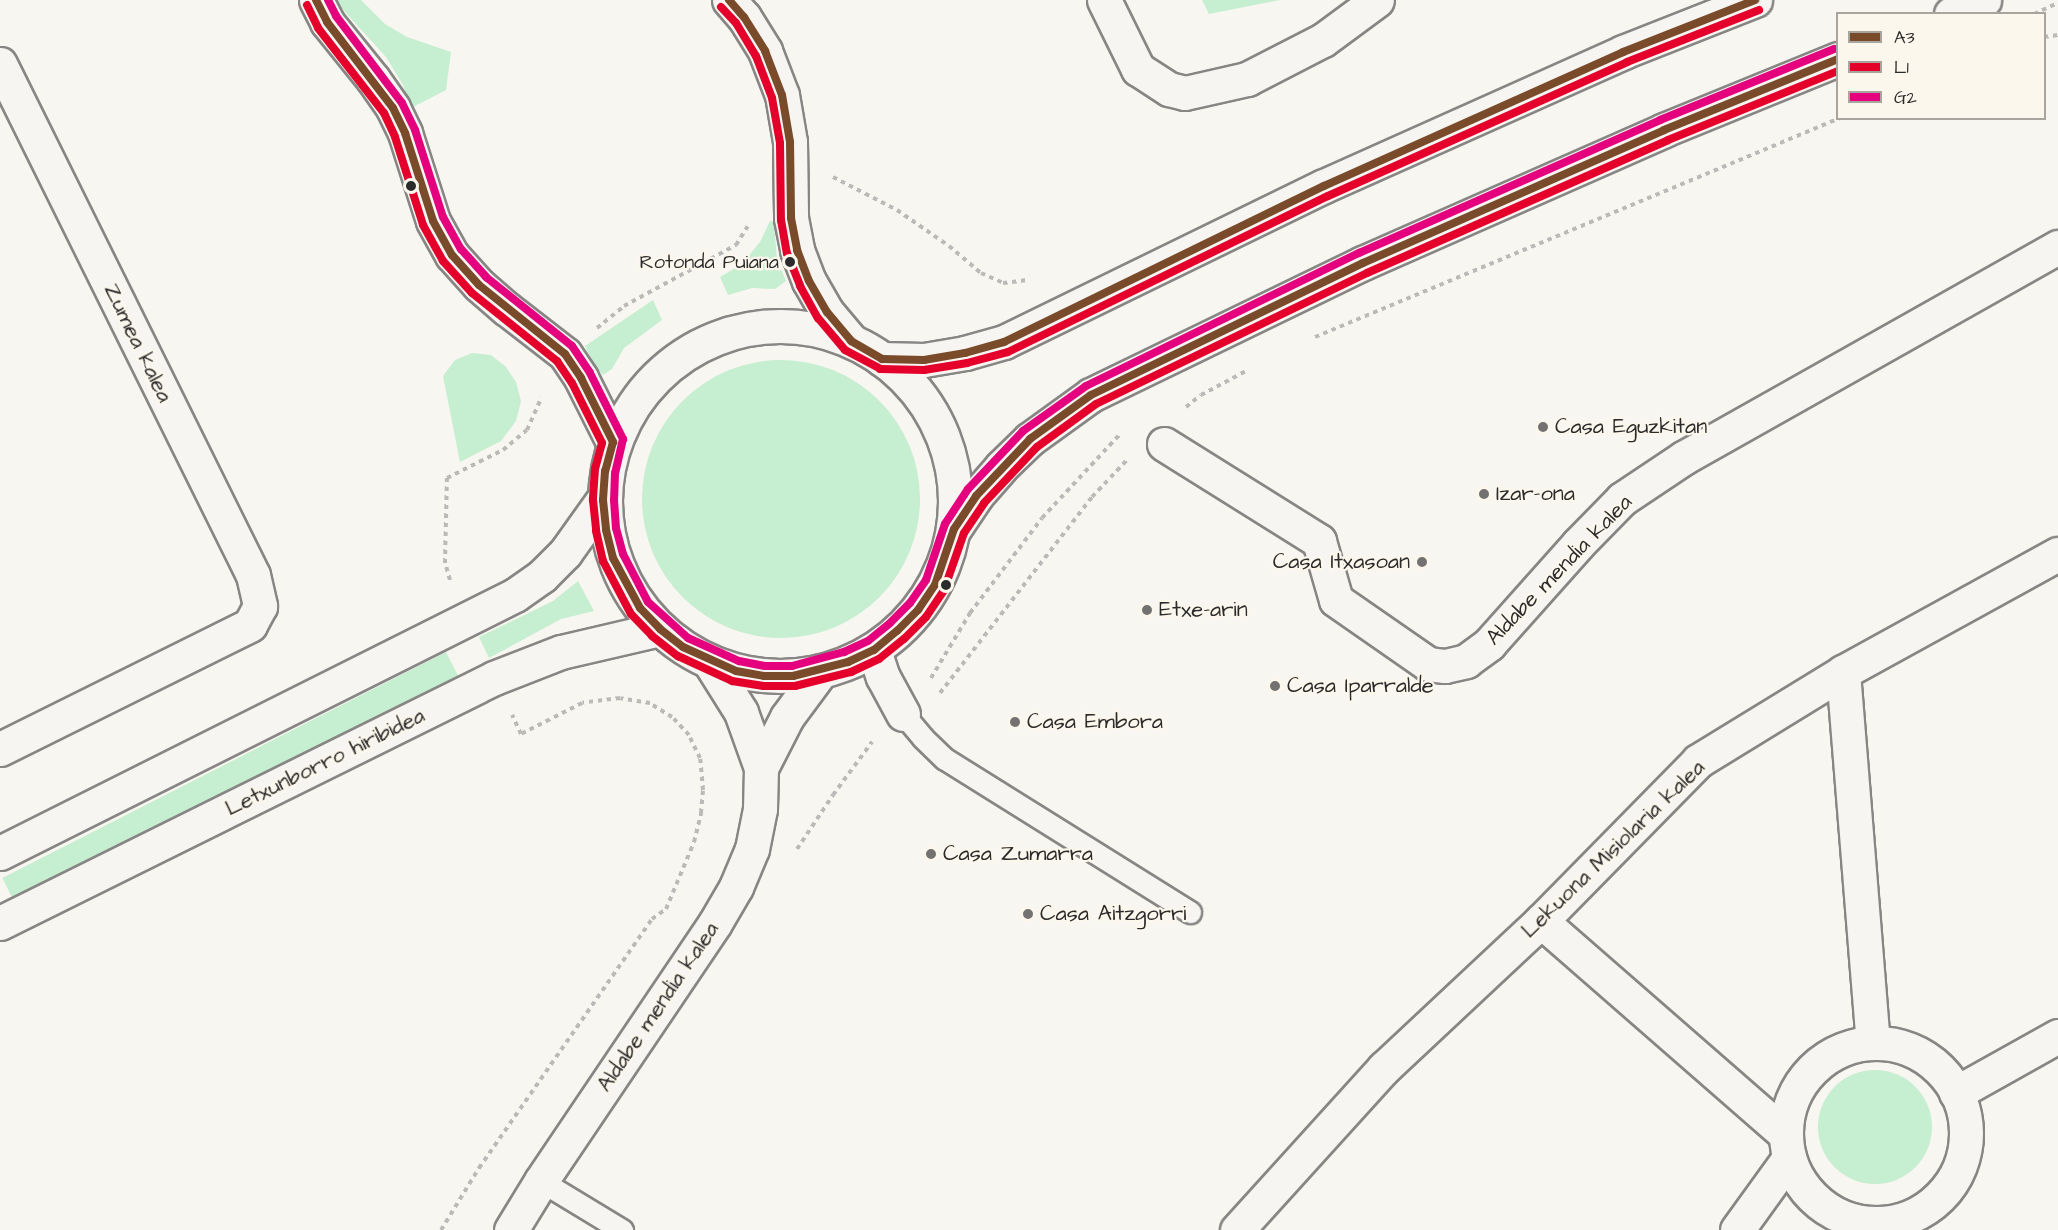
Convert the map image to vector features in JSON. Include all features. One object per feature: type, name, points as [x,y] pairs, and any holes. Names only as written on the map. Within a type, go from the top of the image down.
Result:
[{"type":"street","points":[[316,0],[327,22],[393,108],[405,133],[433,221],[452,255],[479,285],[565,354],[581,378],[613,442]]},
{"type":"street","points":[[729,0],[744,17],[765,51],[782,95],[790,142],[791,218],[797,250],[818,297],[851,341]]},
{"type":"street","points":[[1104,0],[1138,69],[1169,89],[1185,93],[1247,79],[1323,40],[1377,0]]},
{"type":"street","points":[[882,359],[924,360],[965,353],[1004,342],[1324,186],[1623,52],[1755,0]]},
{"type":"street","points":[[1956,12],[1984,0]]},
{"type":"street","points":[[954,529],[995,474],[1030,439],[1059,416],[1099,391],[1374,258],[1664,130],[1836,60]]},
{"type":"street","name":"Zumea kalea","points":[[0,64],[253,575],[260,606],[250,625],[0,749]]},
{"type":"street","name":"Aldabe mendia kalea","points":[[1164,444],[1320,541],[1336,600],[1428,664],[1445,666],[1466,661],[1489,644],[1578,544],[1622,499],[1685,458],[2058,247]]},
{"type":"street","points":[[781,324],[835,334],[882,359],[897,369],[920,395],[939,427],[951,462],[956,500],[954,529],[946,557],[934,585],[918,610],[874,650],[821,671],[793,676],[764,676],[736,671],[709,661],[683,647],[660,629],[640,608],[613,558],[606,530],[603,500],[605,471],[613,442],[639,394],[678,356],[727,332],[781,324]]},
{"type":"street","points":[[0,853],[515,596],[542,576],[565,553],[586,528],[603,500]]},
{"type":"street","name":"Lekuona Misiolaria kalea","points":[[1237,1230],[1384,1068],[1541,921],[1698,762],[1843,672],[2058,554]]},
{"type":"street","name":"Letxunborro hiribidea","points":[[0,923],[494,678],[561,652],[660,629]]},
{"type":"street","points":[[874,650],[883,677],[909,720]]},
{"type":"street","name":"Aldabe mendia kalea","points":[[510,1230],[541,1180],[715,923],[736,887],[752,849],[760,808],[761,768],[741,712],[709,661]]},
{"type":"street","name":"Aldabe mendia kalea","points":[[761,768],[787,717],[821,671]]},
{"type":"street","points":[[1843,672],[1873,1042]]},
{"type":"street","points":[[1541,921],[1787,1146],[1808,1193],[1837,1215],[1881,1224],[1914,1216],[1945,1192]]},
{"type":"street","points":[[1956,1093],[2058,1036]]},
{"type":"street","points":[[1737,1230],[1787,1146],[1791,1101],[1811,1069],[1831,1054],[1873,1042],[1897,1045],[1925,1056],[1950,1081],[1962,1102],[1967,1130],[1963,1160],[1945,1192],[1940,1230]]},
{"type":"lane","points":[[909,720],[945,759],[1190,912]]},
{"type":"lane","points":[[541,1180],[622,1230]]},
{"type":"path","points":[[2038,12],[2058,3]]},
{"type":"path","points":[[1304,342],[1836,120]]},
{"type":"path","points":[[453,591],[445,563],[447,478],[503,450],[527,430],[542,401],[542,377],[565,354],[624,306],[736,245],[769,194],[791,181],[837,177],[897,210],[949,246],[981,273],[1002,283],[1031,280]]},
{"type":"path","points":[[1185,408],[1201,395],[1252,367]]},
{"type":"path","points":[[909,720],[1092,498],[1130,456]]},
{"type":"path","points":[[441,1230],[478,1168],[652,919],[666,909],[694,842],[701,813],[703,790],[700,758],[689,735],[672,717],[650,703],[620,698],[582,703],[521,734],[508,707]]},
{"type":"green space","points":[[334,0],[361,0],[385,24],[407,37],[451,52],[446,90],[411,108],[403,85],[386,57]]},
{"type":"green space","points":[[1202,0],[1280,0],[1209,14]]},
{"type":"green space","points":[[770,221],[774,222],[777,259],[786,281],[775,289],[752,288],[728,295],[720,277],[742,264],[760,242]]},
{"type":"green space","points":[[653,300],[662,320],[624,348],[612,369],[603,375],[595,367],[585,346]]},
{"type":"green space","points":[[472,353],[491,355],[506,367],[516,382],[521,401],[516,421],[501,441],[460,462],[443,376],[455,360]]},
{"type":"green space","points":[[781,360],[821,366],[847,376],[869,391],[889,411],[910,446],[917,472],[920,499],[914,539],[904,565],[889,587],[869,607],[834,628],[808,635],[781,638],[741,632],[715,622],[693,607],[673,587],[652,552],[645,526],[642,499],[648,459],[658,433],[673,411],[693,391],[728,370],[754,363]]},
{"type":"green space","points":[[578,581],[594,611],[561,619],[489,658],[479,637],[553,601]]},
{"type":"green space","points":[[446,652],[458,676],[15,902],[2,878]]},
{"type":"green space","points":[[1875,1070],[1897,1074],[1915,1087],[1928,1105],[1932,1127],[1928,1149],[1915,1167],[1897,1180],[1875,1184],[1853,1180],[1835,1167],[1822,1149],[1818,1127],[1822,1105],[1835,1087],[1853,1074]]},
{"type":"transit line","name":"A3","points":[[316,0],[327,22],[393,108],[405,133],[433,221],[452,255],[479,285],[565,354],[581,378],[613,442],[605,471],[603,500],[606,530],[613,558],[640,608],[660,629],[683,647],[736,671],[764,676],[793,676],[848,662],[874,650],[897,631],[918,610],[935,585],[954,529],[976,496],[1030,439],[1091,395],[1363,263],[1664,130],[1836,60]]},
{"type":"transit line","name":"G2","points":[[328,0],[336,16],[402,103],[415,130],[443,217],[461,249],[486,277],[572,346],[590,373],[623,439],[615,473],[616,528],[623,554],[648,602],[688,638],[739,661],[765,666],[792,666],[844,652],[868,641],[890,623],[910,603],[926,580],[945,524],[968,489],[1023,431],[1086,386],[1359,253],[1660,120],[1834,49]]},
{"type":"transit line","name":"A3","points":[[729,0],[744,17],[765,51],[782,95],[790,142],[791,218],[797,250],[809,281],[827,312],[851,341],[882,359],[924,360],[965,353],[1004,342],[1324,186],[1623,52],[1755,0]]},
{"type":"transit line","name":"L1","points":[[307,5],[318,28],[384,113],[395,137],[423,225],[443,261],[472,293],[557,361],[572,383],[602,443],[595,469],[593,500],[596,531],[603,561],[631,614],[652,636],[678,656],[732,681],[764,686],[795,686],[851,672],[879,659],[904,639],[926,617],[944,590],[964,533],[984,503],[1037,447],[1096,404],[1367,273],[1668,140],[1836,72]]},
{"type":"transit line","name":"L1","points":[[721,7],[736,23],[756,56],[772,98],[780,143],[781,220],[787,253],[800,286],[818,318],[845,350],[880,369],[924,370],[967,363],[1008,352],[1328,196],[1627,62],[1759,10]]},
{"type":"place","name":"Rotonda Puiana","points":[[790,262]]},
{"type":"place","name":"Casa Eguzkitan","points":[[1543,427]]},
{"type":"place","name":"Izar-ona","points":[[1484,494]]},
{"type":"place","name":"Casa Itxasoan","points":[[1422,562]]},
{"type":"place","name":"Etxe-arin","points":[[1147,610]]},
{"type":"place","name":"Casa Iparralde","points":[[1275,686]]},
{"type":"place","name":"Casa Embora","points":[[1015,722]]},
{"type":"place","name":"Casa Zumarra","points":[[931,854]]},
{"type":"place","name":"Casa Aitzgorri","points":[[1028,914]]}]
